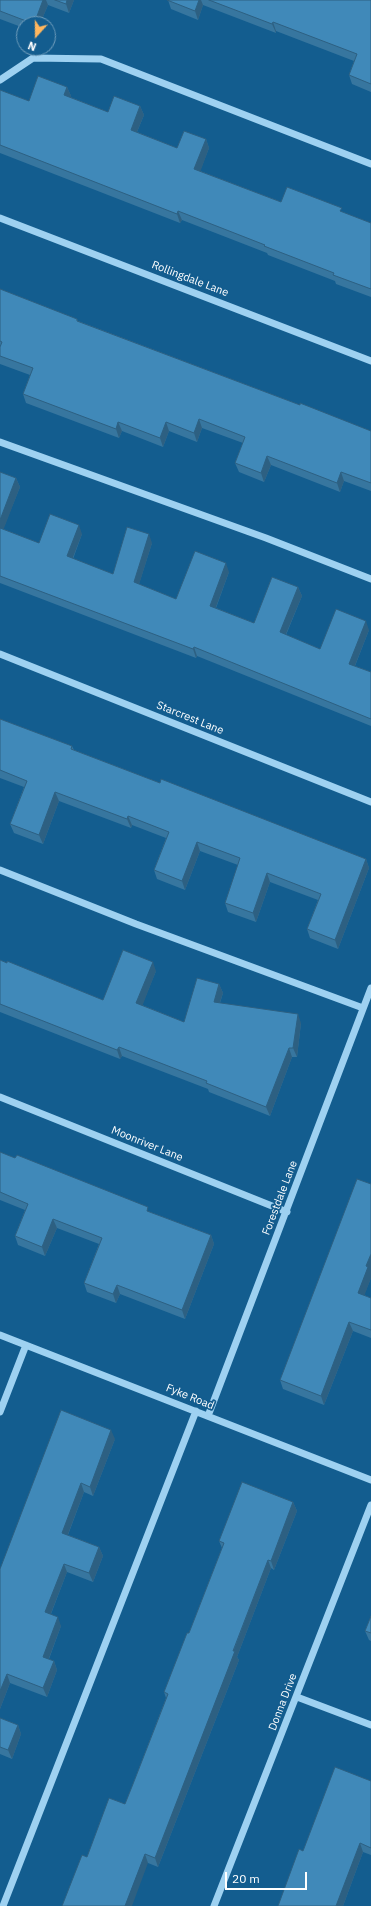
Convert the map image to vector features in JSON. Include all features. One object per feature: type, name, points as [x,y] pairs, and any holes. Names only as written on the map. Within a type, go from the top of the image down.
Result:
[{"type":"street","points":[[0,80],[33,58],[101,58],[371,164]]},
{"type":"street","name":"Rollingdale Lane","points":[[0,218],[371,361]]},
{"type":"street","points":[[0,442],[266,538],[371,579]]},
{"type":"street","name":"Starcrest Lane","points":[[0,654],[371,802]]},
{"type":"street","points":[[0,870],[363,1008]]},
{"type":"street","name":"Forestdale Lane","points":[[208,1416],[287,1212],[371,988]]},
{"type":"street","name":"Moonriver Lane","points":[[0,1096],[287,1212]]},
{"type":"street","name":"Fyke Road","points":[[0,1335],[371,1480]]},
{"type":"street","points":[[0,1412],[26,1345]]},
{"type":"street","points":[[3,1906],[196,1411]]},
{"type":"street","name":"Donna Drive","points":[[214,1906],[371,1505]]},
{"type":"street","points":[[297,1697],[371,1725]]},
{"type":"building","points":[[0,0],[43,0],[37,16],[16,17],[0,11]]},
{"type":"building","points":[[55,0],[67,0],[66,4]]},
{"type":"building","points":[[167,0],[199,0],[195,11]]},
{"type":"building","points":[[209,0],[371,0],[371,84],[349,75],[357,54],[273,22],[272,24]]},
{"type":"building","points":[[38,76],[67,87],[64,95],[108,112],[114,96],[140,106],[131,130],[177,148],[184,131],[206,139],[194,169],[281,202],[287,187],[342,208],[340,211],[371,223],[371,289],[333,275],[334,273],[178,211],[177,214],[0,145],[0,90],[29,101]]},
{"type":"building","points":[[0,289],[77,319],[77,321],[300,405],[300,403],[371,431],[371,483],[341,472],[337,483],[267,456],[261,473],[235,463],[245,437],[199,419],[194,433],[166,422],[160,438],[118,422],[116,429],[23,394],[33,368],[0,356],[0,347],[2,342],[0,341]]},
{"type":"building","points":[[0,472],[16,478],[0,520]]},
{"type":"building","points":[[50,514],[79,525],[67,556],[113,574],[127,527],[149,534],[134,582],[176,599],[195,551],[226,563],[210,606],[254,623],[272,577],[298,587],[280,632],[320,649],[336,609],[366,621],[349,664],[371,672],[371,719],[194,647],[193,649],[0,576],[0,528],[39,543]]},
{"type":"building","points":[[0,719],[72,746],[71,749],[160,783],[161,779],[366,859],[335,940],[307,929],[321,894],[267,873],[253,913],[225,903],[240,858],[197,842],[182,881],[154,870],[169,832],[128,816],[127,819],[55,792],[39,835],[10,824],[27,781],[0,770]]},
{"type":"building","points":[[123,950],[153,962],[136,1003],[184,1022],[197,978],[219,984],[214,1002],[298,1014],[293,1048],[289,1048],[266,1107],[206,1083],[207,1081],[119,1047],[117,1050],[0,1004],[0,960],[7,963],[7,961],[103,1000]]},
{"type":"building","points":[[0,1152],[15,1158],[17,1155],[148,1207],[147,1211],[211,1235],[182,1310],[117,1285],[113,1294],[84,1283],[102,1238],[53,1219],[42,1247],[15,1236],[28,1204],[0,1192]]},
{"type":"building","points":[[357,1179],[371,1184],[371,1254],[366,1266],[368,1267],[358,1293],[371,1298],[371,1330],[349,1322],[321,1396],[280,1380]]},
{"type":"building","points":[[61,1410],[111,1430],[90,1487],[81,1483],[62,1533],[99,1547],[89,1573],[64,1564],[45,1612],[58,1617],[43,1657],[54,1661],[43,1688],[7,1674],[0,1691],[0,1569]]},
{"type":"building","points":[[242,1482],[293,1502],[271,1561],[268,1560],[233,1651],[235,1651],[155,1858],[145,1854],[125,1906],[62,1906],[82,1855],[87,1857],[109,1798],[125,1804],[168,1694],[164,1692],[224,1543],[219,1541]]},
{"type":"building","points":[[371,1616],[371,1633],[365,1631]]},
{"type":"building","points":[[0,1718],[18,1725],[8,1750],[0,1747]]},
{"type":"building","points":[[335,1767],[371,1781],[371,1848],[360,1843],[336,1906],[278,1906],[299,1849],[303,1851]]}]
